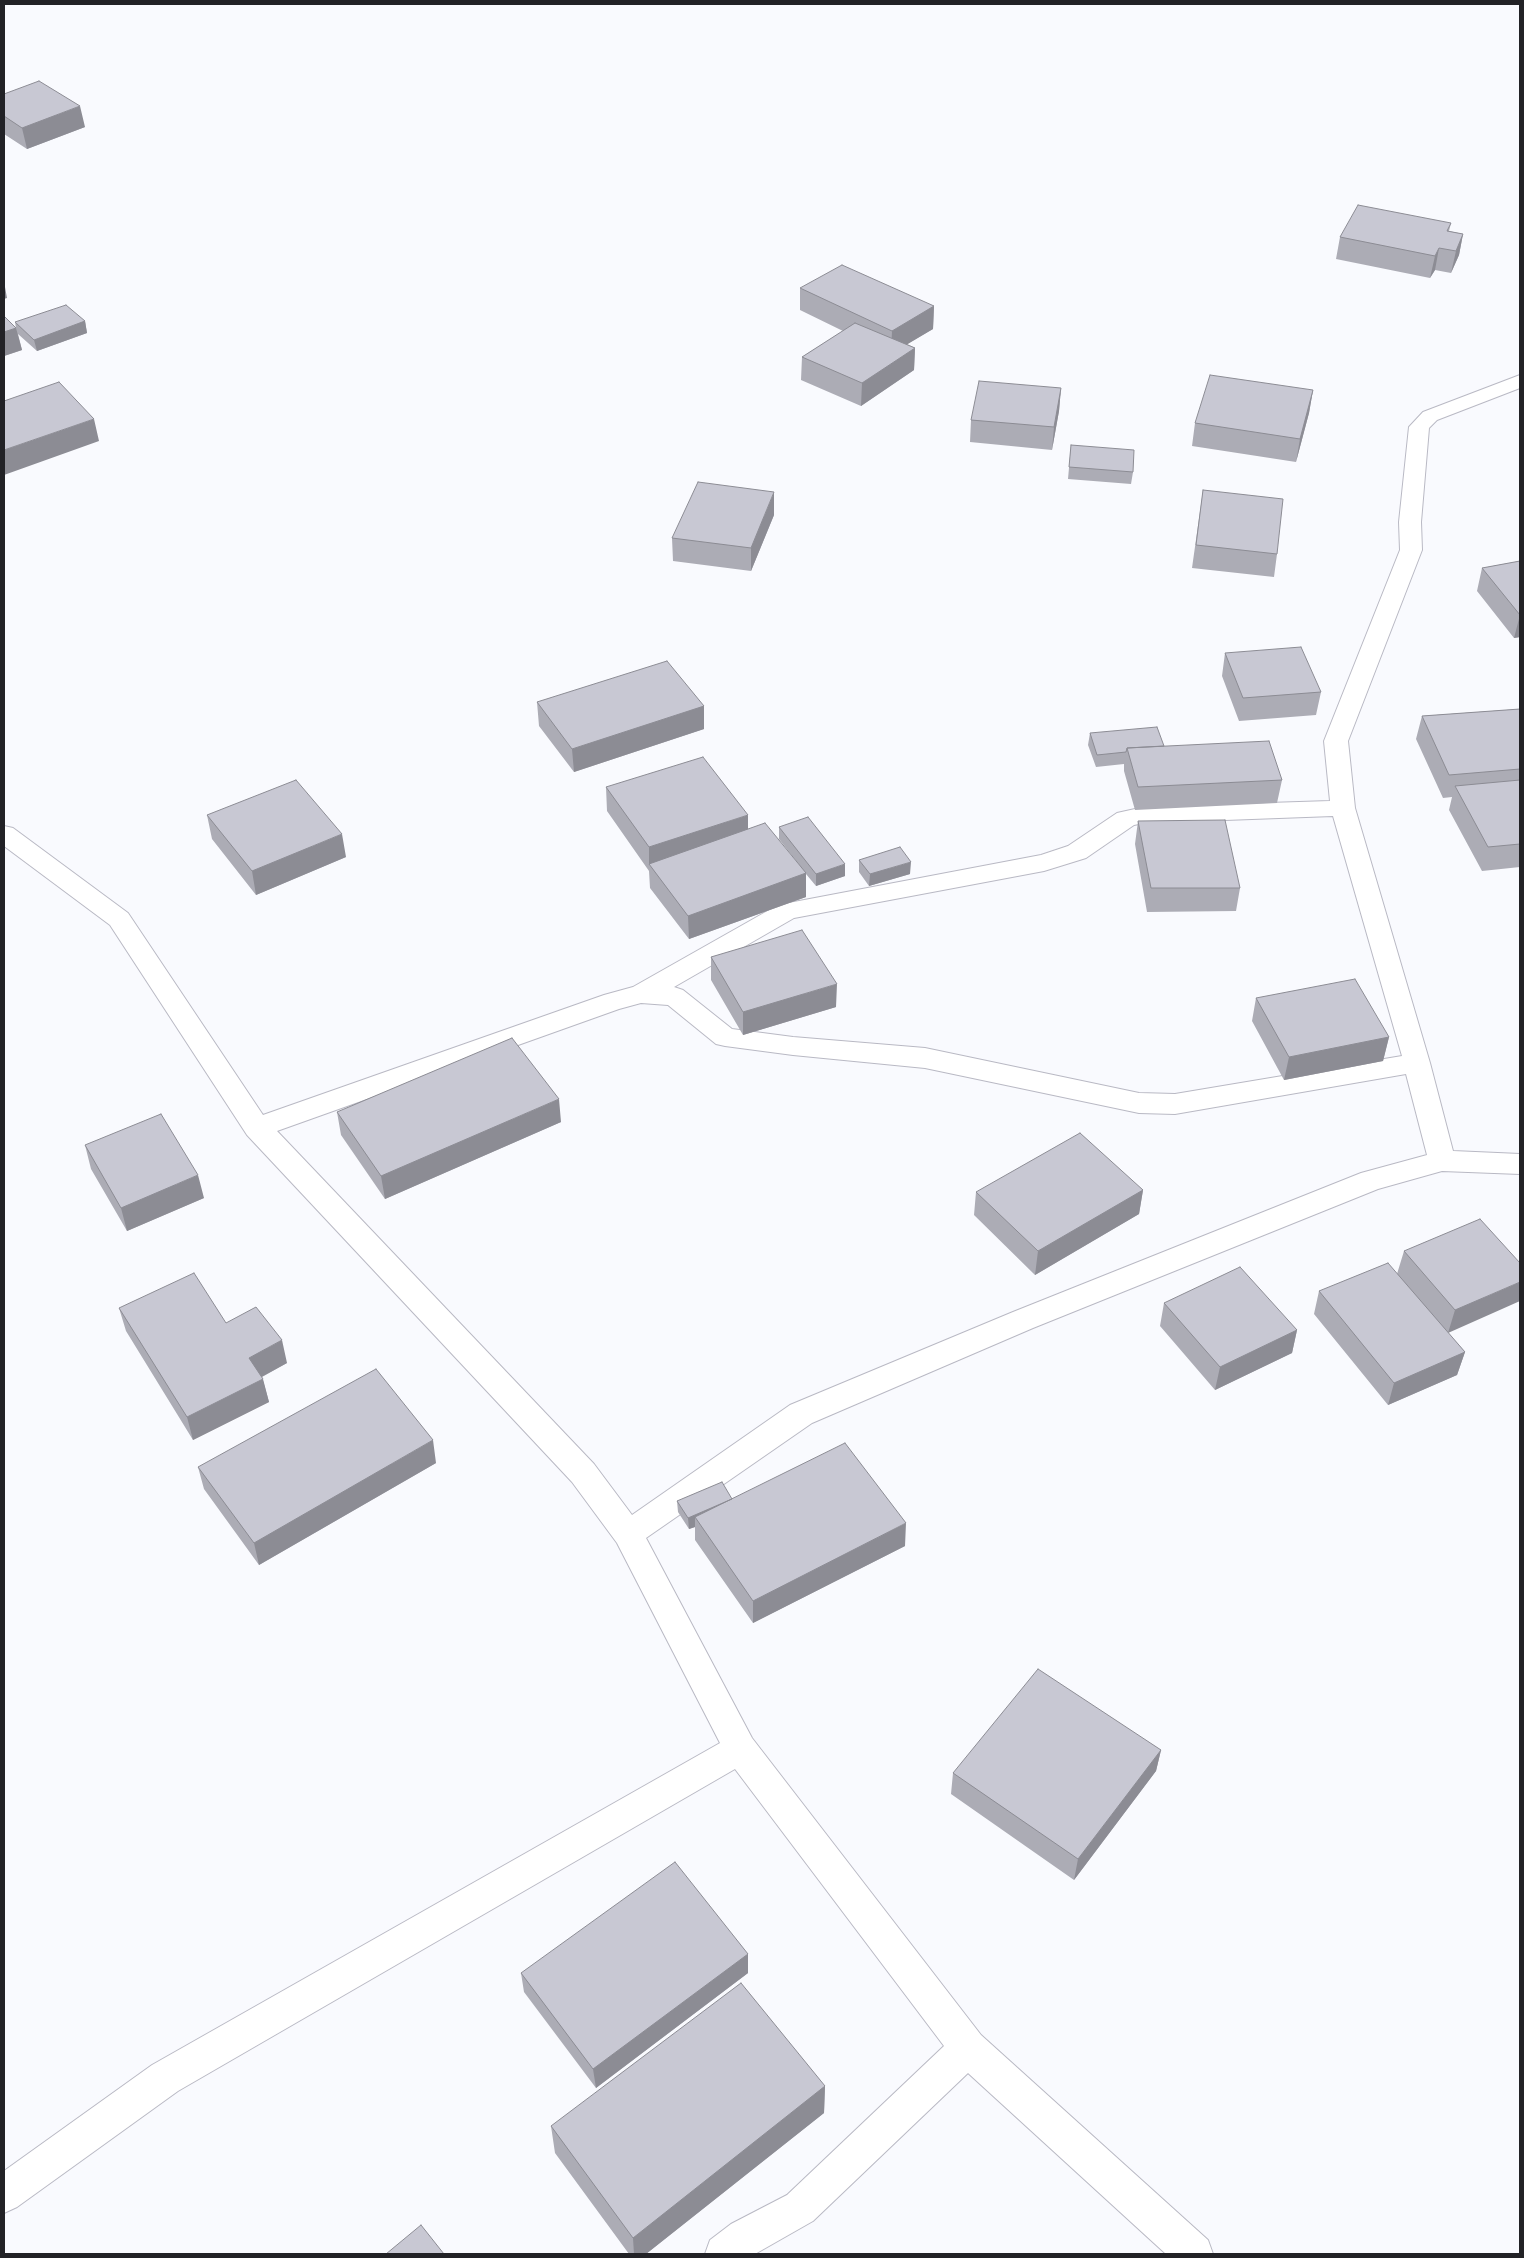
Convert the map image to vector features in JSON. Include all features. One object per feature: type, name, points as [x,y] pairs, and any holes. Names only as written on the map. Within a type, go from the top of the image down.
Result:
[{"type":"street","points":[[1442,1161],[1417,1063],[1343,808],[1336,741],[1411,550],[1410,522],[1419,427],[1430,416],[1520,381]]},
{"type":"street","points":[[257,1128],[613,1001],[641,994],[788,911],[1044,863],[1077,852],[1126,819],[1144,815],[1343,808]]},
{"type":"street","points":[[4,834],[119,919],[257,1128],[583,1473],[628,1534],[740,1749],[968,2048],[1194,2254]]},
{"type":"street","points":[[641,994],[674,996],[725,1037],[793,1046],[925,1058],[1139,1103],[1175,1104],[1417,1063]]},
{"type":"street","points":[[628,1534],[801,1414],[1023,1320],[1371,1180],[1442,1161],[1520,1164]]},
{"type":"street","points":[[4,2194],[165,2078],[740,1749]]},
{"type":"street","points":[[724,2254],[745,2238],[800,2208],[968,2048]]},
{"type":"building","points":[[39,81],[80,106],[22,128],[4,116],[4,94]]},
{"type":"building","points":[[1358,205],[1451,223],[1447,231],[1463,234],[1456,251],[1439,248],[1435,256],[1340,237]]},
{"type":"building","points":[[842,265],[934,306],[892,331],[800,288]]},
{"type":"building","points":[[66,305],[85,321],[34,340],[15,322]]},
{"type":"building","points":[[4,316],[16,328],[4,332]]},
{"type":"building","points":[[855,323],[915,348],[862,383],[802,357]]},
{"type":"building","points":[[1210,375],[1313,390],[1300,439],[1195,423]]},
{"type":"building","points":[[979,381],[1061,388],[1054,427],[971,420]]},
{"type":"building","points":[[59,382],[94,419],[4,450],[4,401]]},
{"type":"building","points":[[1071,445],[1134,450],[1133,472],[1069,467]]},
{"type":"building","points":[[698,482],[774,492],[751,548],[672,538]]},
{"type":"building","points":[[1203,490],[1283,499],[1277,554],[1196,545]]},
{"type":"building","points":[[1520,561],[1520,615],[1482,568]]},
{"type":"building","points":[[1301,647],[1321,692],[1243,698],[1225,653]]},
{"type":"building","points":[[667,661],[704,706],[572,749],[537,702]]},
{"type":"building","points":[[1520,709],[1520,769],[1449,775],[1422,716]]},
{"type":"building","points":[[1157,727],[1164,746],[1127,748],[1126,752],[1097,755],[1090,733]]},
{"type":"building","points":[[1269,741],[1282,780],[1138,787],[1127,748]]},
{"type":"building","points":[[703,757],[748,815],[649,847],[606,787]]},
{"type":"building","points":[[296,780],[342,834],[252,871],[207,815]]},
{"type":"building","points":[[1520,780],[1520,844],[1488,847],[1455,786]]},
{"type":"building","points":[[808,817],[845,864],[816,874],[779,827]]},
{"type":"building","points":[[1225,820],[1240,888],[1151,888],[1138,821]]},
{"type":"building","points":[[765,823],[806,873],[688,916],[649,864]]},
{"type":"building","points":[[900,847],[911,862],[870,874],[859,860]]},
{"type":"building","points":[[802,930],[837,984],[743,1012],[711,957]]},
{"type":"building","points":[[1355,979],[1389,1037],[1289,1057],[1256,998]]},
{"type":"building","points":[[512,1038],[559,1099],[381,1176],[337,1112]]},
{"type":"building","points":[[161,1114],[198,1175],[121,1208],[85,1145]]},
{"type":"building","points":[[1080,1133],[1143,1190],[1038,1251],[976,1192]]},
{"type":"building","points":[[1480,1219],[1520,1263],[1520,1282],[1455,1310],[1404,1251]]},
{"type":"building","points":[[1388,1263],[1465,1352],[1394,1383],[1319,1291]]},
{"type":"building","points":[[1240,1267],[1297,1330],[1220,1367],[1164,1303]]},
{"type":"building","points":[[194,1273],[226,1323],[256,1307],[282,1340],[249,1358],[263,1379],[187,1417],[119,1308]]},
{"type":"building","points":[[376,1369],[433,1440],[254,1543],[198,1467]]},
{"type":"building","points":[[845,1443],[906,1523],[753,1601],[695,1517]]},
{"type":"building","points":[[722,1482],[732,1499],[688,1518],[677,1501]]},
{"type":"building","points":[[1038,1669],[1161,1750],[1078,1859],[953,1773]]},
{"type":"building","points":[[675,1862],[748,1954],[593,2069],[521,1973]]},
{"type":"building","points":[[741,1983],[825,2086],[633,2238],[551,2126]]},
{"type":"building","points":[[421,2225],[444,2254],[386,2254]]}]
